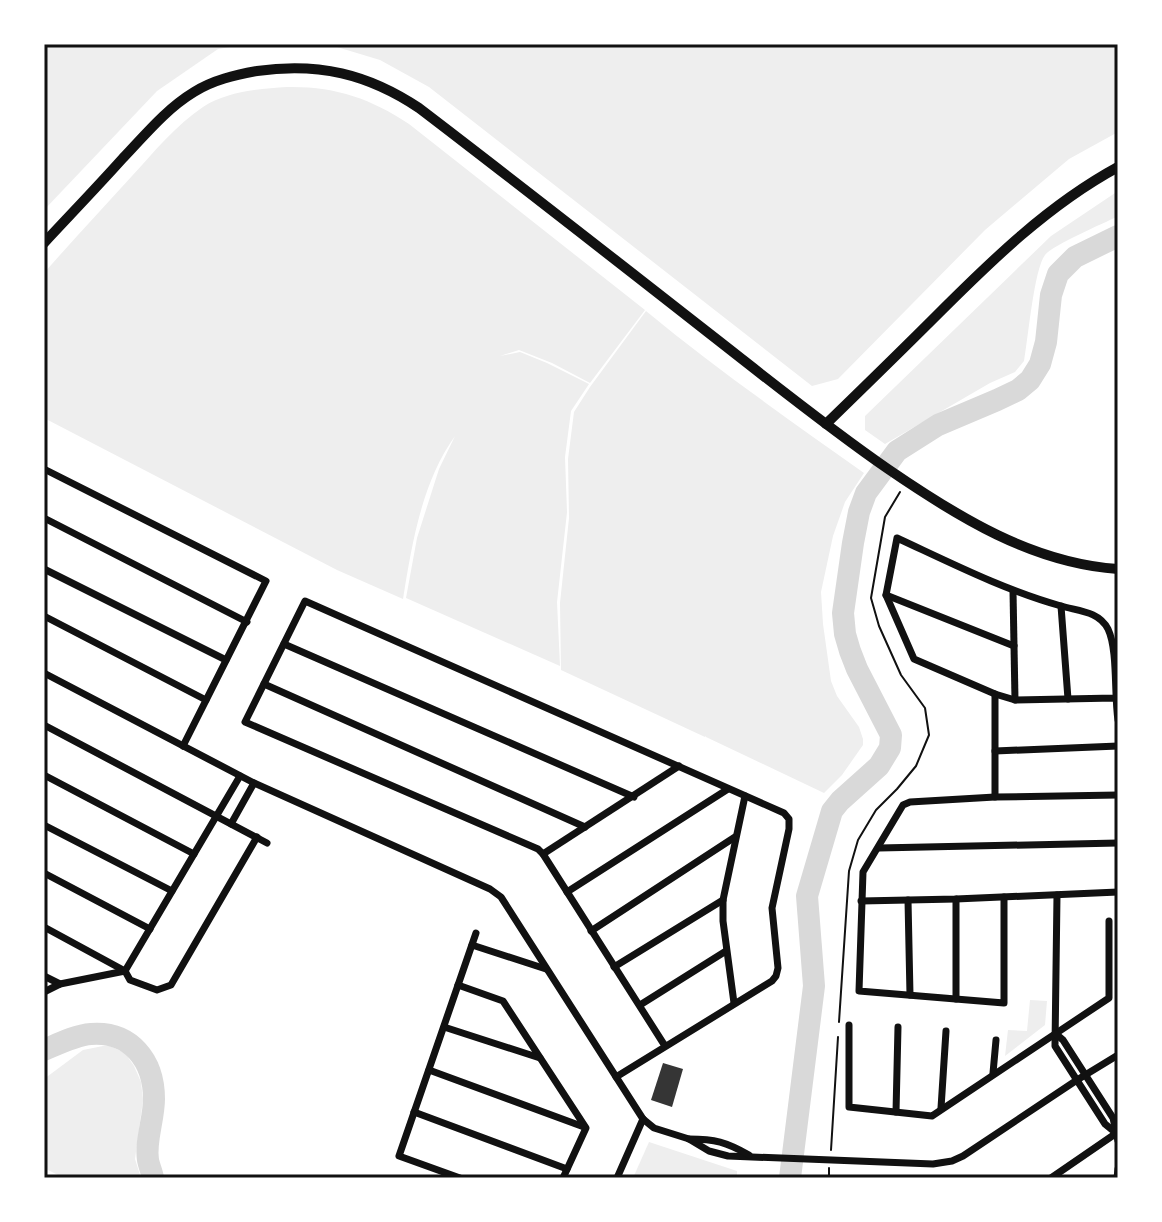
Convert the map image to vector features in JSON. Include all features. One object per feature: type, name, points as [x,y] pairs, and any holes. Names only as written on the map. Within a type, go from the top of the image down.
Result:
[{"type":"main road","points":[[44,243],[142,138],[171,109],[195,91],[220,80],[272,69],[318,68],[345,73],[383,86],[419,108],[826,424],[904,480],[968,521],[1008,541],[1092,567],[1118,569]]},
{"type":"main road","points":[[826,424],[1024,232],[1077,192],[1118,167]]},
{"type":"street","points":[[44,469],[266,581],[183,746]]},
{"type":"street","points":[[44,518],[247,622]]},
{"type":"street","points":[[1115,698],[1015,700],[914,659],[886,595],[897,538],[1013,591],[1097,615],[1108,628],[1114,647],[1118,720]]},
{"type":"street","points":[[44,569],[226,660]]},
{"type":"street","points":[[1013,591],[1015,700]]},
{"type":"street","points":[[886,595],[1014,646]]},
{"type":"street","points":[[616,1077],[776,976],[778,968],[772,908],[789,819],[784,813],[305,601],[245,722],[538,849],[665,1046]]},
{"type":"street","points":[[1061,606],[1068,699]]},
{"type":"street","points":[[44,616],[206,700]]},
{"type":"street","points":[[284,644],[634,797]]},
{"type":"street","points":[[44,673],[254,783],[490,889],[501,897],[643,1119],[654,1128],[689,1139],[709,1151],[728,1156],[827,1161],[933,1164],[952,1161],[1118,1055]]},
{"type":"street","points":[[264,684],[585,827]]},
{"type":"street","points":[[995,694],[995,797]]},
{"type":"street","points":[[44,725],[267,843]]},
{"type":"street","points":[[995,751],[1118,746]]},
{"type":"street","points":[[543,854],[679,766]]},
{"type":"street","points":[[44,775],[194,854]]},
{"type":"street","points":[[44,992],[60,984],[125,971],[240,776]]},
{"type":"street","points":[[231,824],[254,783]]},
{"type":"street","points":[[567,892],[728,789]]},
{"type":"street","points":[[1004,897],[1004,1003],[859,991],[863,872],[903,805],[995,797],[1118,795]]},
{"type":"street","points":[[734,1003],[726,951],[723,900],[745,796]]},
{"type":"street","points":[[44,825],[172,891]]},
{"type":"street","points":[[44,927],[125,971],[130,980],[157,990],[171,985],[257,837]]},
{"type":"street","points":[[591,931],[735,837]]},
{"type":"street","points":[[879,848],[1118,843]]},
{"type":"street","points":[[44,873],[150,929]]},
{"type":"street","points":[[861,901],[1118,892]]},
{"type":"street","points":[[1057,895],[1055,1046],[1105,1124],[1117,1136]]},
{"type":"street","points":[[956,899],[956,999]]},
{"type":"street","points":[[614,967],[723,900]]},
{"type":"street","points":[[908,900],[910,995]]},
{"type":"street","points":[[849,1025],[849,1107],[932,1116],[1109,998],[1114,943],[1109,921]]},
{"type":"street","points":[[460,1178],[399,1156],[476,933]]},
{"type":"street","points":[[472,945],[547,970]]},
{"type":"street","points":[[640,1005],[726,951]]},
{"type":"street","points":[[44,976],[60,984]]},
{"type":"street","points":[[458,985],[503,1001],[586,1128]]},
{"type":"street","points":[[444,1027],[542,1059]]},
{"type":"street","points":[[896,1112],[898,1027]]},
{"type":"street","points":[[941,1109],[946,1031]]},
{"type":"street","points":[[1056,1034],[1063,1040],[1113,1118],[1117,1136]]},
{"type":"street","points":[[993,1073],[996,1040]]},
{"type":"street","points":[[429,1070],[586,1128]]},
{"type":"street","points":[[414,1112],[567,1169]]},
{"type":"street","points":[[617,1178],[643,1119]]},
{"type":"street","points":[[563,1178],[586,1128]]},
{"type":"street","points":[[1051,1178],[1061,1175],[1117,1136]]},
{"type":"street","points":[[689,1139],[713,1139],[751,1156]]},
{"type":"street","points":[[1117,1178],[1118,1169]]},
{"type":"path","points":[[839,1024],[849,871],[858,840],[876,810],[916,766],[929,735],[925,708],[901,675],[879,626],[871,598],[885,517],[904,480]]},
{"type":"path","points":[[827,1161],[838,1039]]},
{"type":"shaded area","points":[[44,44],[248,44],[218,49],[157,91],[44,210]]},
{"type":"shaded area","points":[[327,44],[1118,44],[1118,132],[1069,159],[985,230],[838,379],[812,386],[429,87],[380,60]]},
{"type":"shaded area","points":[[287,87],[351,95],[409,124],[645,310],[590,383],[519,350],[500,356],[520,352],[589,384],[571,411],[565,457],[567,512],[557,602],[560,666],[406,598],[417,538],[439,469],[455,436],[426,493],[403,599],[337,570],[44,418],[44,273],[157,148],[193,114],[233,94]]},
{"type":"shaded area","points":[[1118,191],[1118,216],[1045,255],[1035,289],[1024,361],[1015,372],[990,383],[885,444],[865,430],[865,416],[1051,236]]},
{"type":"shaded area","points":[[646,311],[726,374],[864,473],[845,502],[833,536],[821,592],[831,681],[837,696],[859,727],[863,745],[842,775],[824,793],[561,670],[560,603],[569,518],[568,459],[574,412]]},
{"type":"shaded area","points":[[1030,1000],[1047,1001],[1045,1025],[1005,1056],[1008,1030],[1027,1031]]},
{"type":"shaded area","points":[[108,1045],[125,1053],[141,1082],[143,1100],[135,1159],[141,1178],[64,1178],[44,1168],[44,1079],[83,1050]]},
{"type":"shaded area","points":[[649,1142],[737,1171],[737,1178],[633,1178]]},
{"type":"building","points":[[663,1063],[683,1069],[672,1107],[651,1100]]},
{"type":"waterway","points":[[790,1178],[814,986],[807,896],[832,811],[879,766],[890,748],[891,735],[857,669],[845,634],[843,613],[859,512],[866,493],[897,451],[938,425],[1018,390],[1030,380],[1040,364],[1046,342],[1051,295],[1058,274],[1075,257],[1118,236]]},
{"type":"waterway","points":[[44,1050],[73,1038],[105,1034],[129,1043],[138,1051],[150,1072],[153,1085],[154,1107],[147,1153],[153,1178]]}]
